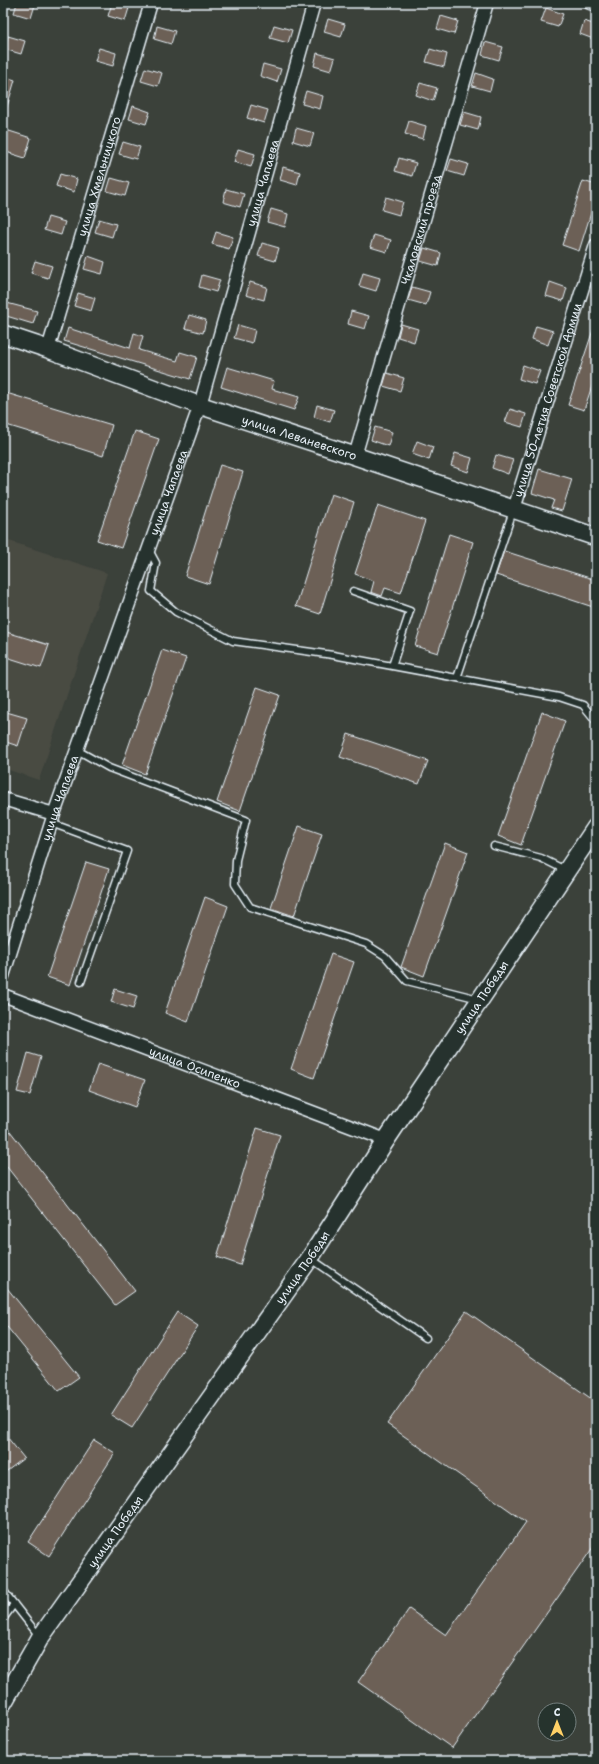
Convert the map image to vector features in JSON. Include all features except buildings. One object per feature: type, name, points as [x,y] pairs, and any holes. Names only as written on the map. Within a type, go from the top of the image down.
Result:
[{"type":"street","name":"улица Хмельницкого","points":[[48,349],[151,3]]},
{"type":"street","name":"улица Чапаева","points":[[3,976],[52,819],[200,405],[314,3]]},
{"type":"street","name":"Чкаловский проезд","points":[[355,456],[487,3]]},
{"type":"street","points":[[590,3],[596,5]]},
{"type":"street","name":"улица 50-летия Советской Армии","points":[[514,510],[596,245]]},
{"type":"street","name":"улица Леваневского","points":[[3,334],[200,405],[596,537]]},
{"type":"street","points":[[3,799],[52,819]]},
{"type":"street","name":"улица Победы","points":[[3,1703],[40,1638],[310,1258],[386,1140],[596,827]]},
{"type":"street","name":"улица Осипенко","points":[[3,995],[386,1140]]},
{"type":"lane","points":[[456,678],[514,510]]},
{"type":"lane","points":[[149,549],[156,563],[151,591],[176,612],[233,641],[332,655],[559,697],[583,705],[596,721]]},
{"type":"lane","points":[[353,590],[410,611],[392,666]]},
{"type":"lane","points":[[77,750],[109,768],[246,820],[236,860],[235,884],[250,907],[366,944],[385,956],[407,981],[480,1000]]},
{"type":"lane","points":[[52,819],[127,851],[81,982]]},
{"type":"lane","points":[[494,846],[541,858],[567,870]]},
{"type":"lane","points":[[310,1258],[426,1338]]},
{"type":"lane","points":[[3,1590],[40,1638]]},
{"type":"lane","points":[[3,1619],[14,1604]]},
{"type":"shaded area","points":[[3,539],[107,573],[39,780],[3,768]]}]
